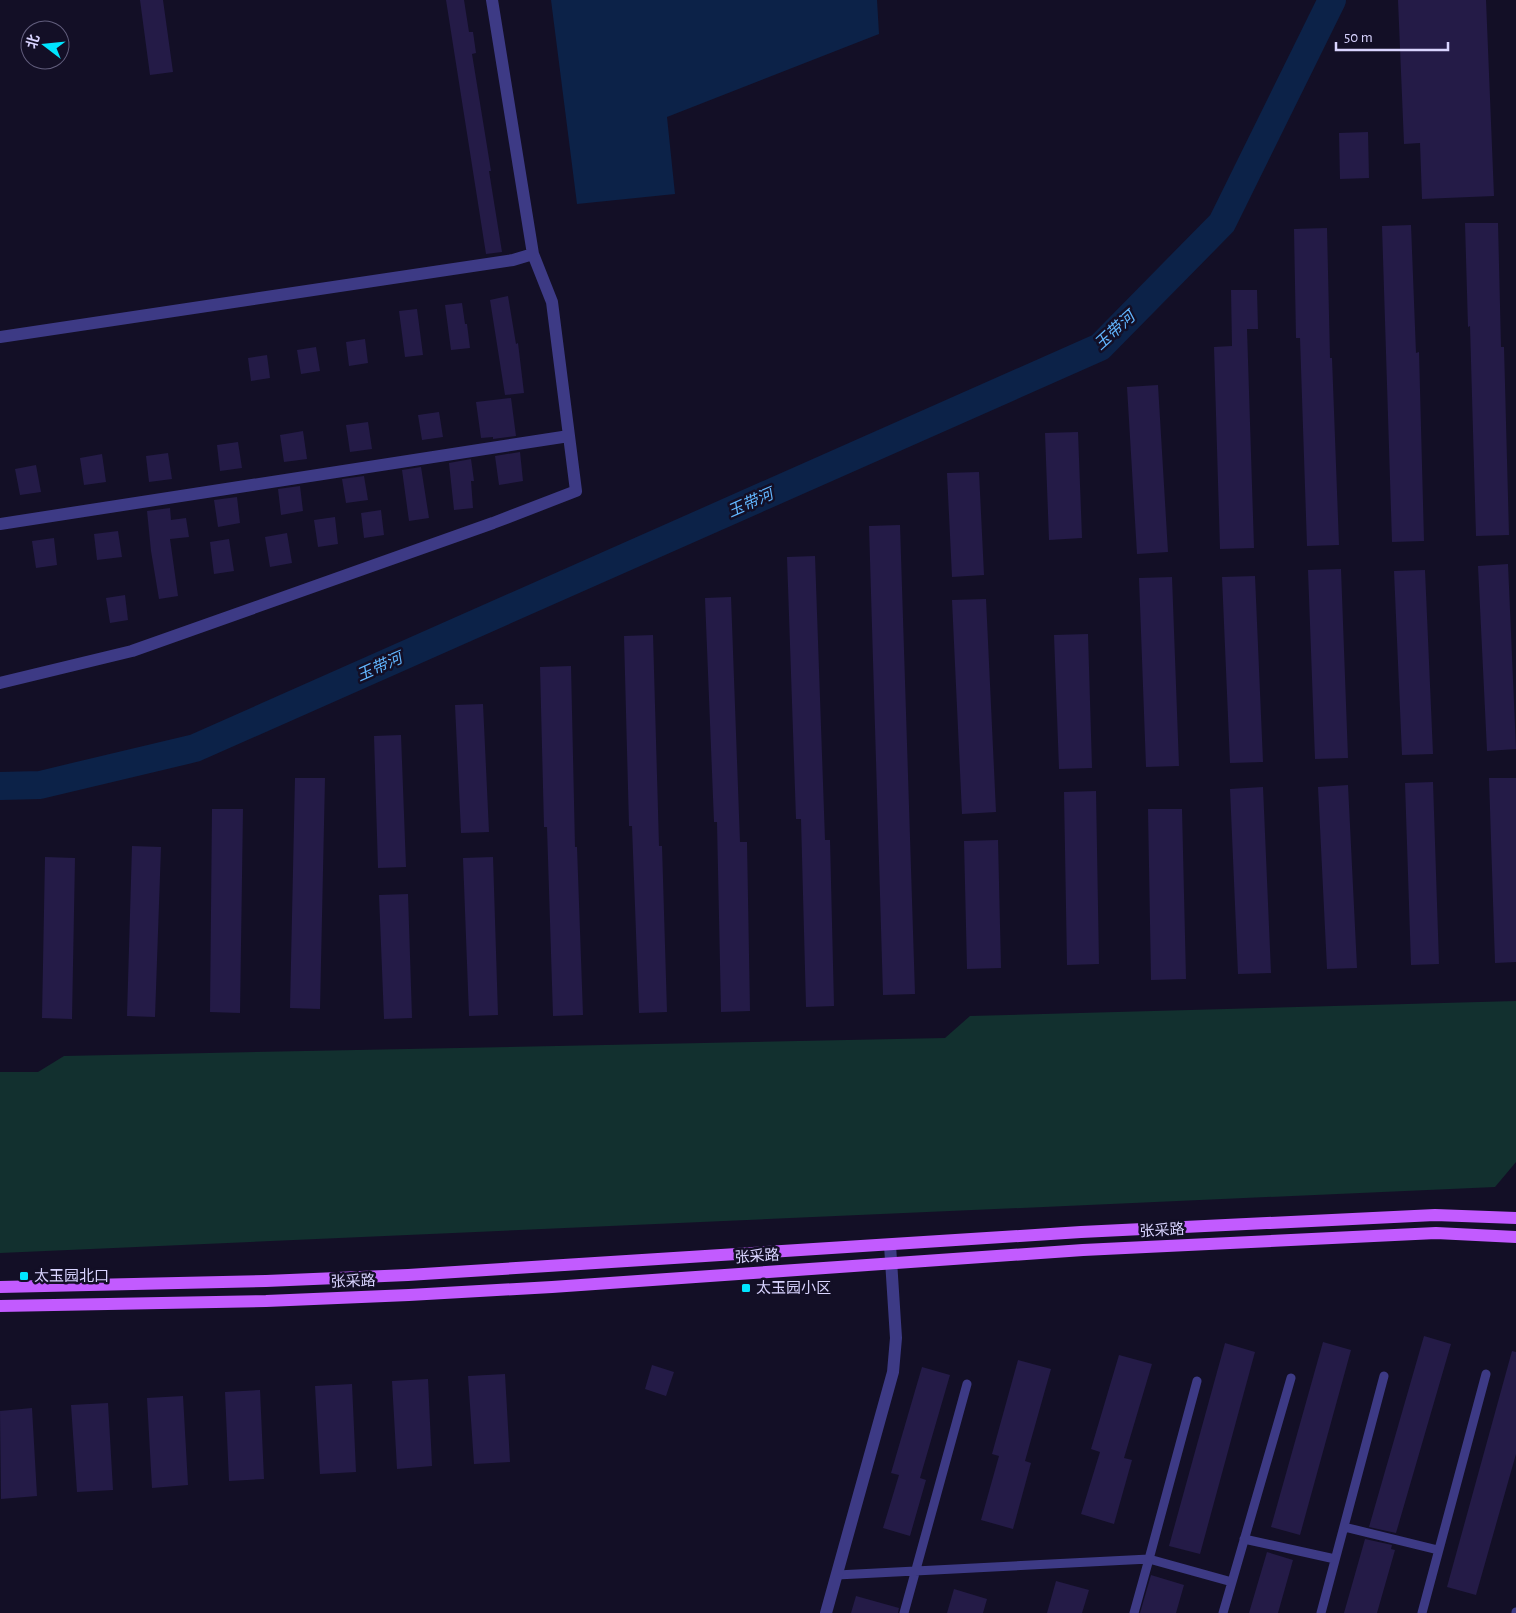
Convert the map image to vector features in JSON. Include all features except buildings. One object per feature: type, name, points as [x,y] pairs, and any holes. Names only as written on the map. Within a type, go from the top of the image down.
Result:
[{"type":"main road","name":"张采路","points":[[0,1287],[266,1281],[408,1275],[1081,1232],[1436,1215],[1516,1218]]},
{"type":"main road","name":"张采路","points":[[0,1306],[266,1300],[552,1287],[1083,1250],[1436,1234],[1516,1237]]},
{"type":"street","points":[[0,683],[132,650],[493,523],[576,491],[552,302],[533,254],[492,0]]},
{"type":"street","points":[[0,337],[513,260],[533,254]]},
{"type":"street","points":[[0,524],[569,436]]},
{"type":"street","points":[[826,1613],[893,1372],[896,1338],[890,1245]]},
{"type":"lane","points":[[1422,1613],[1486,1374]]},
{"type":"lane","points":[[1321,1613],[1384,1376]]},
{"type":"lane","points":[[1223,1613],[1291,1378]]},
{"type":"lane","points":[[1134,1613],[1197,1381]]},
{"type":"lane","points":[[904,1613],[967,1384]]},
{"type":"lane","points":[[1344,1527],[1438,1550]]},
{"type":"lane","points":[[1244,1539],[1335,1559]]},
{"type":"lane","points":[[837,1575],[1149,1559],[1232,1582]]},
{"type":"green space","points":[[1516,1001],[1516,1162],[1495,1187],[0,1253],[0,1072],[38,1072],[64,1056],[945,1038],[970,1016]]},
{"type":"water","points":[[551,0],[877,0],[879,34],[667,117],[675,194],[577,204]]},
{"type":"waterway","name":"玉带河","points":[[0,786],[40,785],[195,748],[1100,347],[1222,223],[1332,0]]},
{"type":"place","name":"太玉园北口","points":[[24,1276]]},
{"type":"place","name":"太玉园小区","points":[[746,1288]]}]
